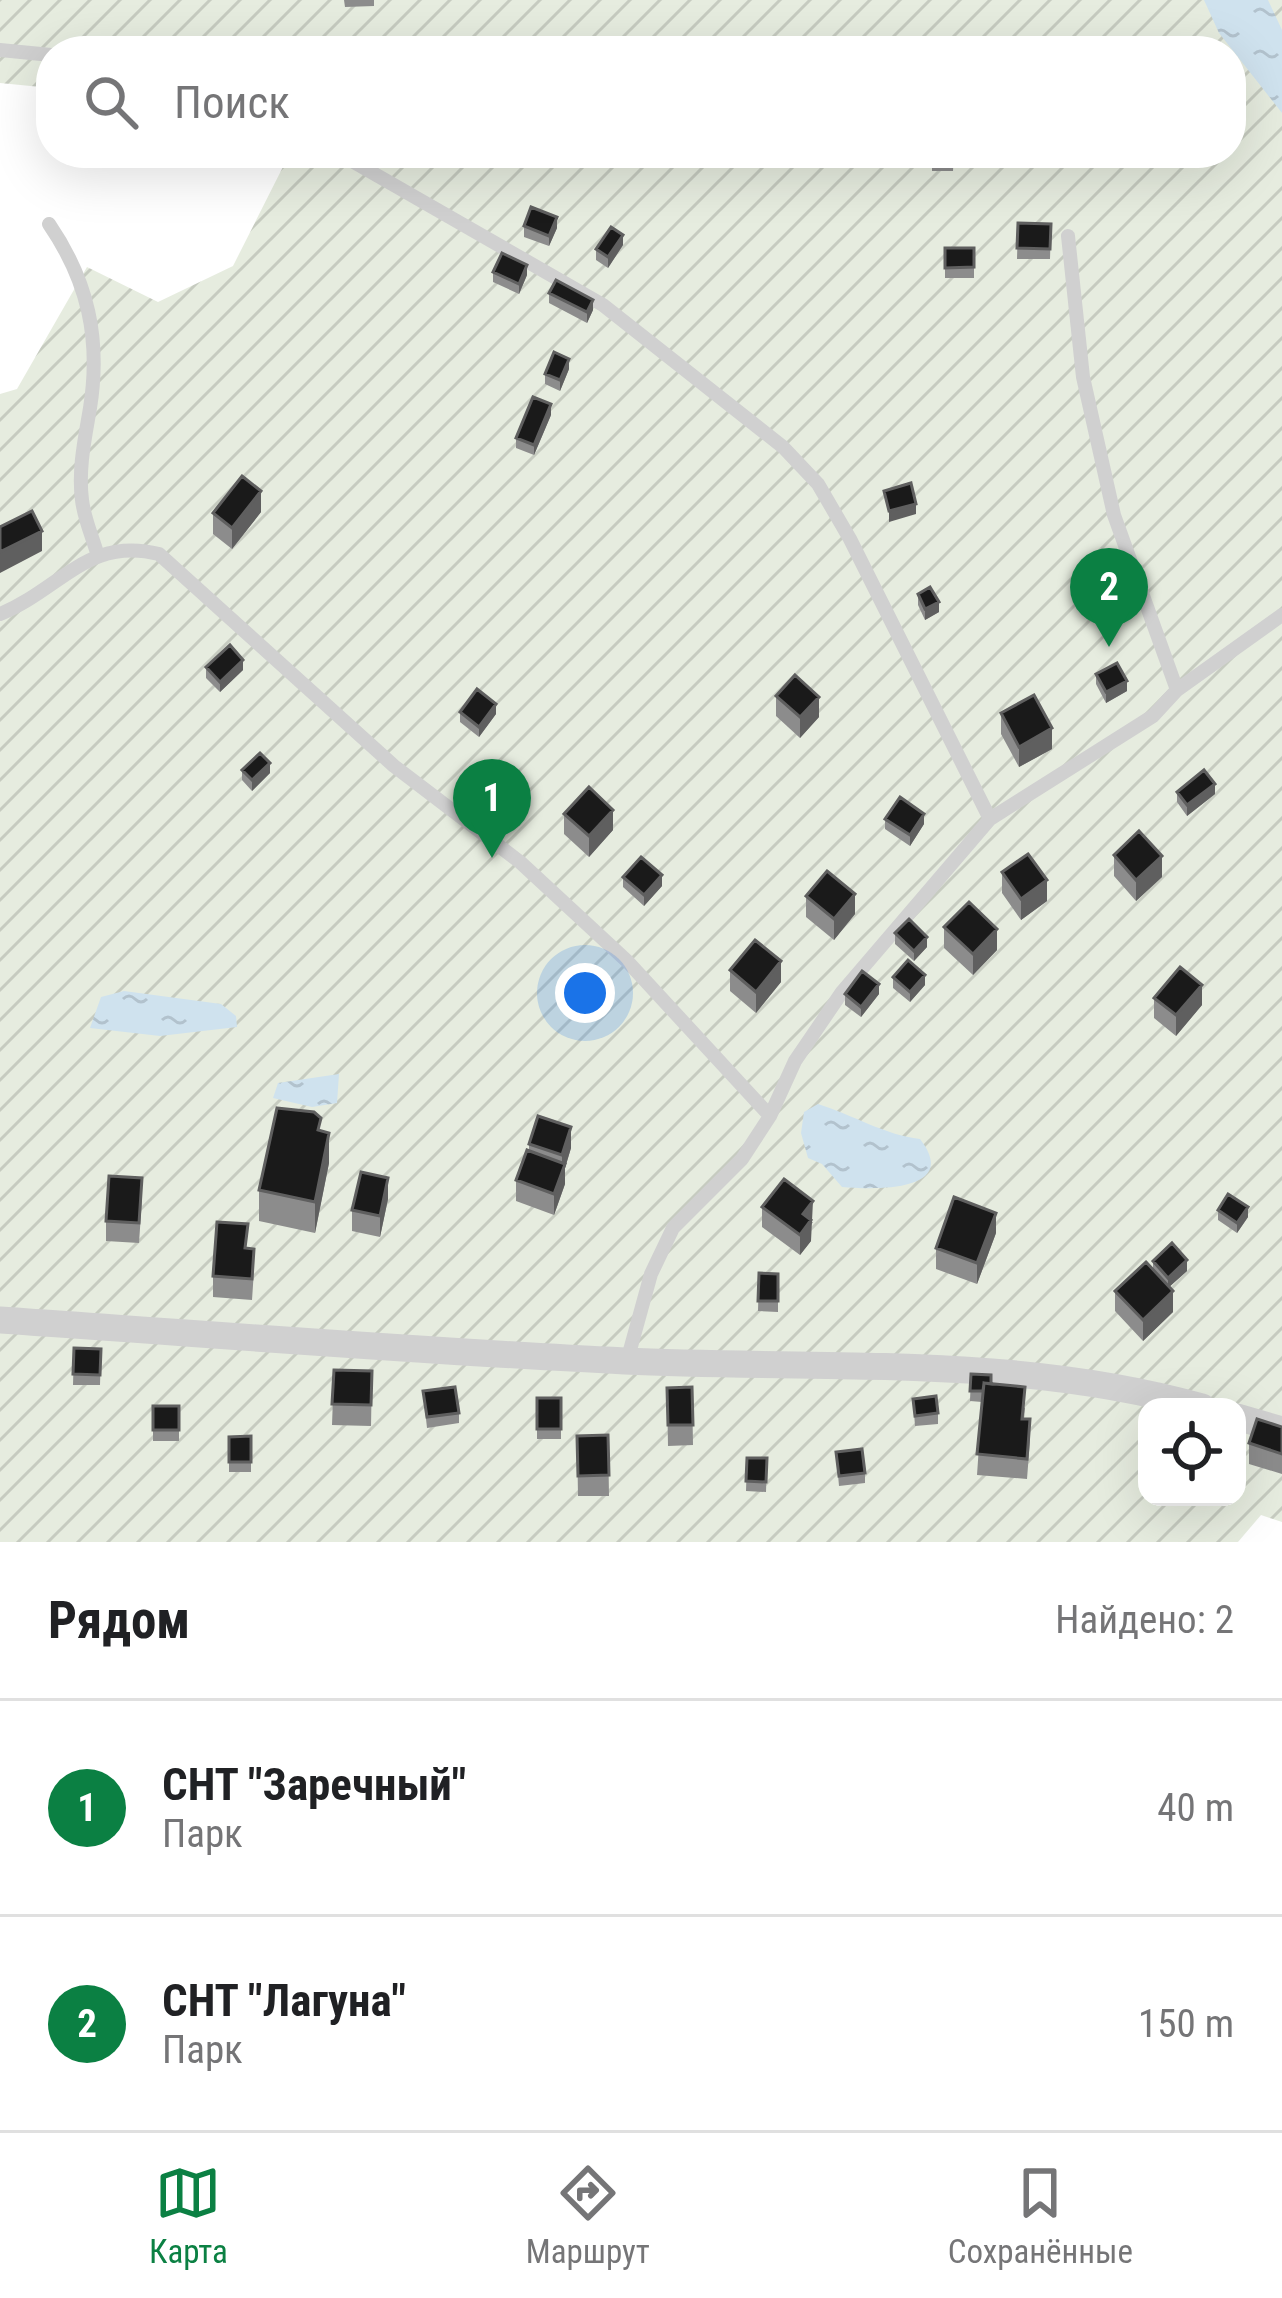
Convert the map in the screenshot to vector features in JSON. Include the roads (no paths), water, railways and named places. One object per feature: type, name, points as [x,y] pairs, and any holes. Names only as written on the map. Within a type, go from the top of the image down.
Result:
[{"type":"street","points":[[0,1320],[627,1361],[899,1365],[1060,1377],[1159,1398]]},
{"type":"street","points":[[1246,1420],[1282,1430]]},
{"type":"lane","points":[[0,50],[36,54]]},
{"type":"lane","points":[[364,168],[603,305],[782,447],[818,484],[990,819]]},
{"type":"lane","points":[[49,224],[80,278],[94,340],[81,466],[82,502],[97,553]]},
{"type":"lane","points":[[1068,236],[1083,377],[1114,514],[1177,690]]},
{"type":"lane","points":[[0,614],[28,603],[97,553],[128,546],[159,554],[394,766],[520,862],[628,962],[770,1116]]},
{"type":"lane","points":[[627,1361],[651,1274],[673,1228],[742,1159],[770,1116],[795,1061],[842,992],[990,819],[1154,716],[1177,690],[1282,615]]},
{"type":"water","points":[[1204,0],[1268,0],[1282,30],[1282,113],[1246,67],[1246,36],[1219,33]]},
{"type":"water","points":[[124,991],[221,1004],[236,1016],[237,1027],[160,1036],[90,1028],[101,997]]},
{"type":"water","points":[[339,1074],[337,1103],[312,1107],[273,1098],[278,1083]]},
{"type":"water","points":[[818,1104],[920,1139],[930,1156],[930,1169],[909,1184],[842,1187],[822,1164],[808,1158],[801,1133],[804,1112]]},
{"type":"place","name":"СНТ \"Лагуна\"","points":[[1109,647]]},
{"type":"place","name":"СНТ \"Заречный\"","points":[[492,858]]}]
